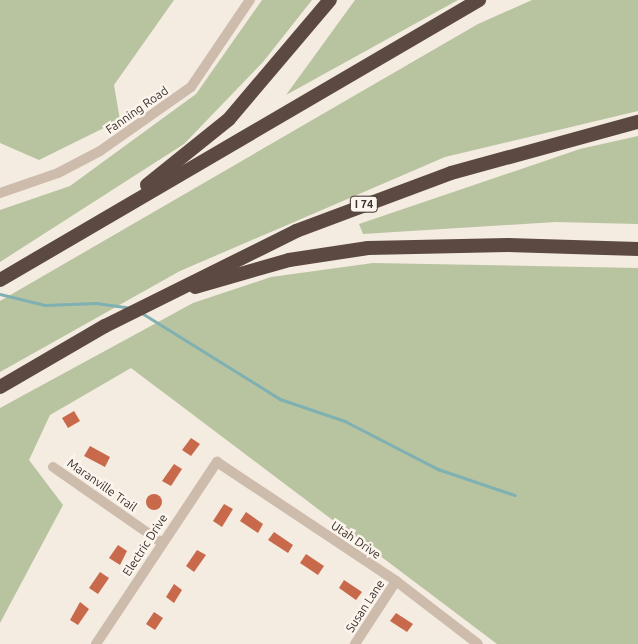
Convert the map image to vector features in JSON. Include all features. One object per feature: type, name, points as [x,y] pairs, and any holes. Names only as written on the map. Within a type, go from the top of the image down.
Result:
[{"type":"highway","points":[[91,224],[169,169],[229,119],[330,0]]},
{"type":"highway","points":[[0,280],[91,224],[479,0]]},
{"type":"highway","name":"I 74","points":[[0,387],[105,326],[222,265],[377,199],[530,150],[638,122]]},
{"type":"highway","points":[[105,326],[218,278],[330,253],[400,246],[638,248]]},
{"type":"street","name":"Fanning Road","points":[[0,193],[58,173],[100,151],[191,87],[250,0]]},
{"type":"street","name":"Electric Drive","points":[[96,644],[161,542],[217,462]]},
{"type":"street","name":"Utah Drive","points":[[217,462],[396,581],[478,644]]},
{"type":"street","name":"Maranville Trail","points":[[53,466],[161,542]]},
{"type":"street","name":"Susan Lane","points":[[354,644],[396,581]]},
{"type":"green space","points":[[0,0],[174,0],[114,85],[120,120],[39,160],[0,143]]},
{"type":"green space","points":[[262,0],[312,0],[263,62],[184,144],[0,262],[0,210],[70,186],[196,94]]},
{"type":"green space","points":[[355,0],[458,0],[286,95]]},
{"type":"green space","points":[[532,0],[638,0],[638,111],[445,157],[180,271],[0,372],[0,301],[478,24]]},
{"type":"green space","points":[[638,136],[638,224],[556,222],[363,234],[359,224],[580,149]]},
{"type":"green space","points":[[373,263],[638,268],[638,644],[497,644],[131,368],[50,415],[29,460],[63,505],[0,623],[0,408],[193,303],[271,277]]},
{"type":"building","points":[[74,411],[80,421],[68,428],[62,418]]},
{"type":"building","points":[[191,438],[200,444],[191,456],[182,450]]},
{"type":"building","points":[[90,446],[110,457],[105,467],[84,456]]},
{"type":"building","points":[[174,464],[182,469],[171,486],[162,481]]},
{"type":"building","points":[[151,494],[157,494],[162,499],[160,508],[151,510],[146,505],[146,499]]},
{"type":"building","points":[[224,504],[233,509],[222,527],[213,521]]},
{"type":"building","points":[[246,512],[263,524],[258,533],[240,521]]},
{"type":"building","points":[[274,532],[293,545],[288,553],[268,540]]},
{"type":"building","points":[[118,545],[127,551],[120,565],[109,558]]},
{"type":"building","points":[[197,550],[206,555],[194,572],[186,566]]},
{"type":"building","points":[[306,554],[324,566],[318,575],[300,563]]},
{"type":"building","points":[[100,572],[109,578],[98,594],[89,588]]},
{"type":"building","points":[[344,580],[362,592],[356,600],[339,588]]},
{"type":"building","points":[[174,584],[182,590],[174,603],[166,597]]},
{"type":"building","points":[[80,602],[89,609],[78,625],[70,620]]},
{"type":"building","points":[[154,612],[163,618],[155,630],[146,624]]},
{"type":"building","points":[[396,613],[413,624],[407,632],[390,621]]},
{"type":"waterway","points":[[0,294],[45,305],[96,303],[130,308]]},
{"type":"waterway","points":[[142,313],[280,399],[345,421],[438,469],[515,495]]}]
